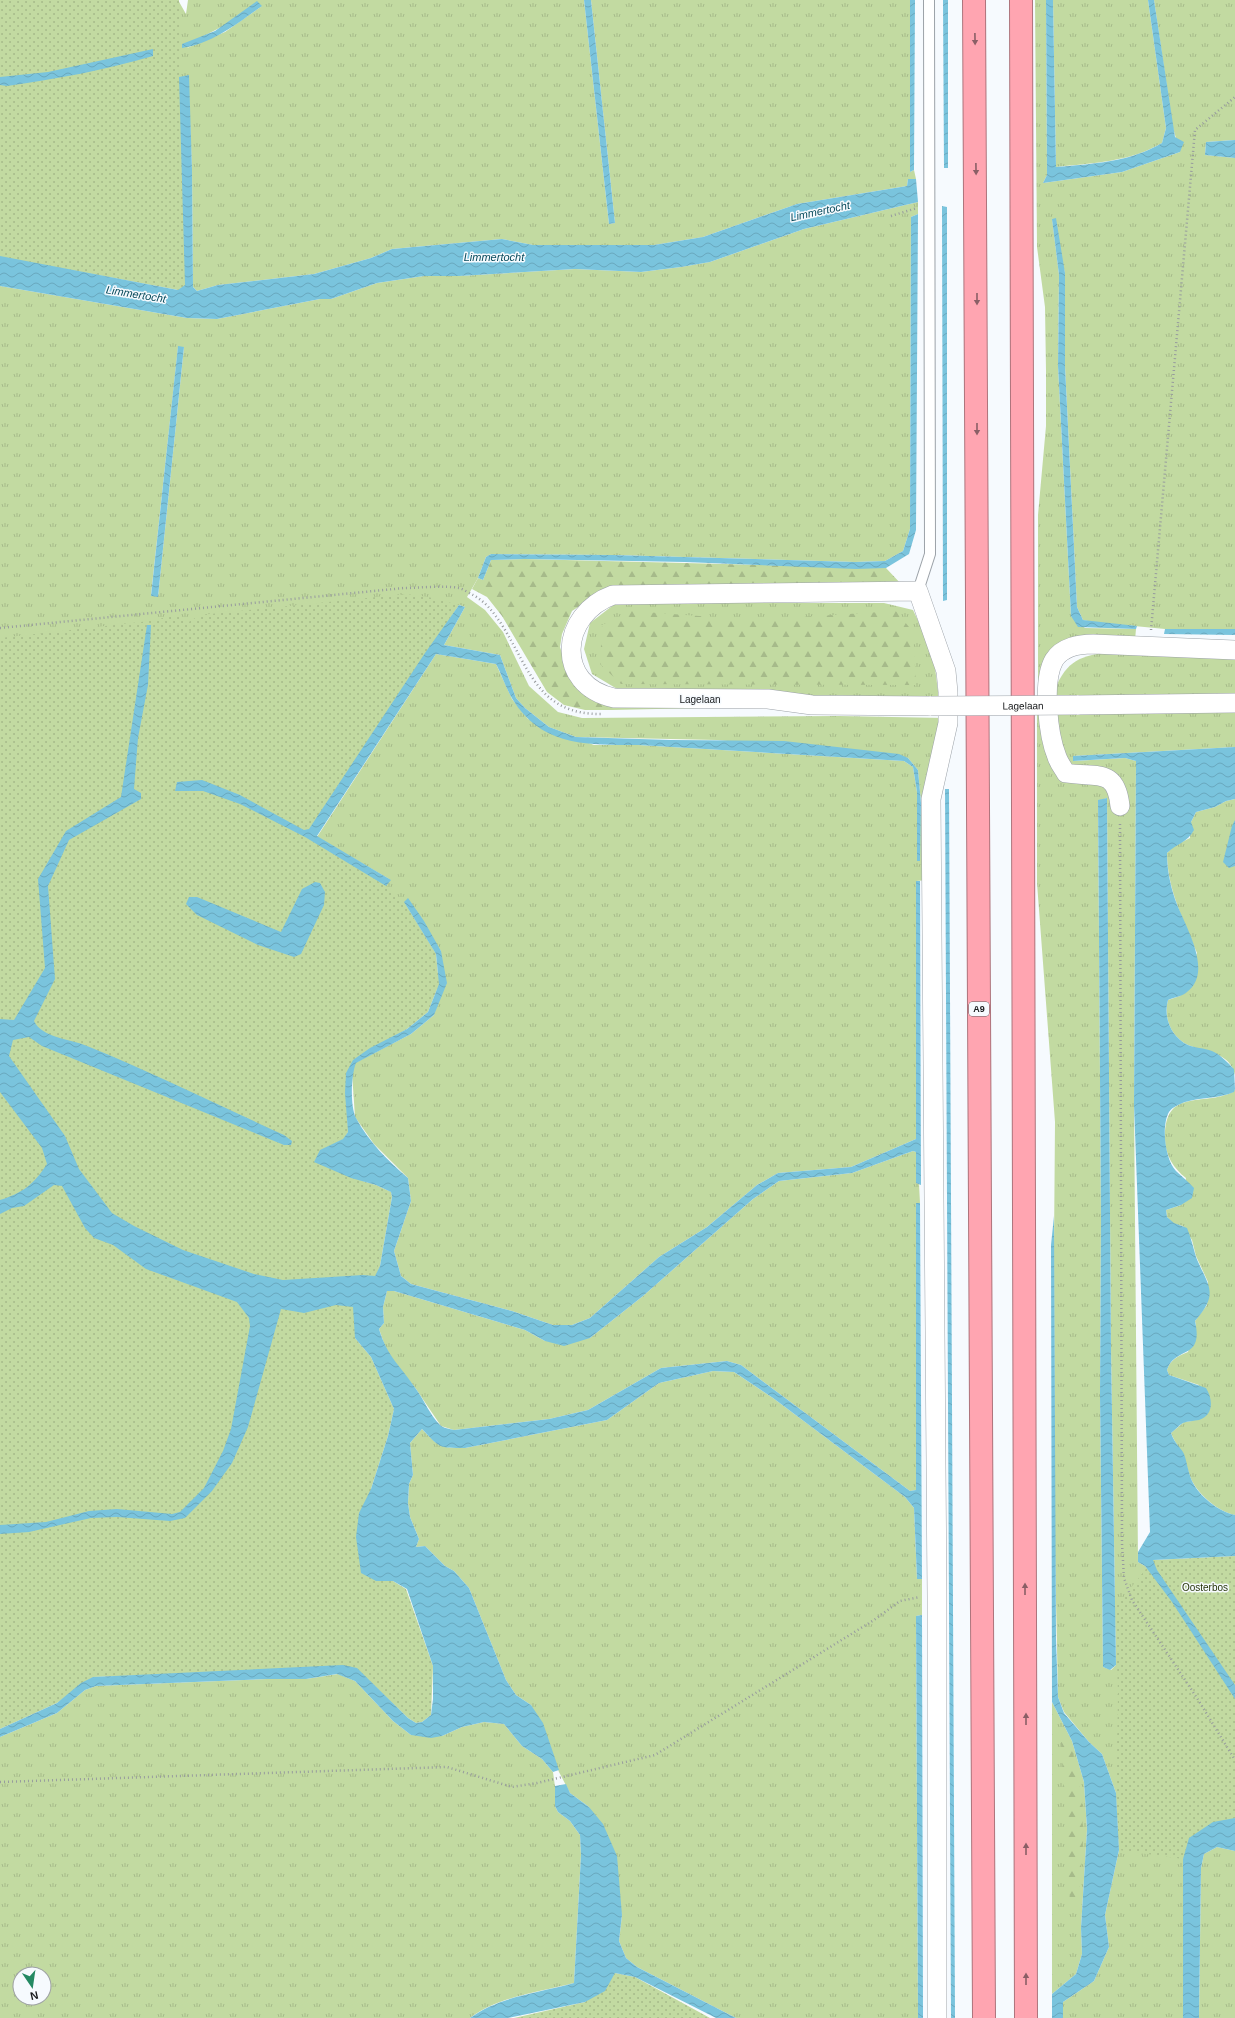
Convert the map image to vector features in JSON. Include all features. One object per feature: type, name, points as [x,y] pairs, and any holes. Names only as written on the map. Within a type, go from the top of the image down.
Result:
[{"type":"highway","name":"A9","points":[[974,0],[984,2018]]},
{"type":"highway","points":[[1021,0],[1026,2018]]},
{"type":"street","points":[[918,591],[946,671],[948,692],[948,723],[931,799],[937,1596],[937,2018]]},
{"type":"street","name":"Lagelaan","points":[[918,591],[613,595],[602,599],[591,606],[577,624],[572,635],[571,646],[573,665],[577,676],[587,687],[614,698],[768,699],[812,705],[931,706],[1235,703]]},
{"type":"street","points":[[1120,806],[1116,786],[1107,778],[1097,774],[1066,773],[1057,757],[1050,728],[1048,680],[1054,659],[1062,652],[1081,644],[1235,650]]},
{"type":"lane","points":[[918,591],[930,554],[929,0]]},
{"type":"path","points":[[1150,646],[1195,130],[1235,97]]},
{"type":"path","points":[[891,216],[929,206]]},
{"type":"path","points":[[0,628],[404,588],[459,588],[479,598],[492,609],[518,650],[535,683],[548,698],[573,711],[593,714],[608,714]]},
{"type":"path","points":[[1120,806],[1122,1544],[1124,1578],[1132,1600],[1147,1626],[1197,1698],[1235,1760]]},
{"type":"path","points":[[0,1782],[447,1767],[512,1787],[537,1783],[655,1755],[874,1620],[900,1600],[937,1596]]},
{"type":"green space","points":[[0,0],[178,0],[186,14],[188,0],[584,0],[609,224],[615,223],[591,0],[910,0],[910,172],[914,170],[916,179],[908,179],[907,186],[797,204],[703,237],[654,245],[533,245],[502,239],[392,249],[371,258],[314,274],[218,285],[197,291],[193,287],[192,169],[188,75],[185,285],[179,290],[0,256]],"holes":[[[262,6],[225,32],[187,48],[200,38]]]},
{"type":"green space","points":[[0,0],[179,0],[185,291],[0,257]]},
{"type":"green space","points":[[1035,0],[1046,0],[1047,175],[1043,183],[1122,172],[1180,152],[1173,128],[1154,0],[1235,0],[1235,140],[1206,142],[1205,155],[1235,158],[1235,629],[1165,629],[1093,622],[1083,620],[1077,607],[1065,366],[1065,273],[1052,218],[1059,275],[1058,366],[1071,616],[1085,628],[1136,629],[1135,640],[1075,642],[1038,694],[1038,515],[1046,426],[1046,371],[1045,307],[1037,247]]},
{"type":"green space","points":[[1053,0],[1148,0],[1166,128],[1162,143],[1124,158],[1097,163],[1056,167]]},
{"type":"green space","points":[[918,202],[918,214],[911,217],[910,529],[903,551],[885,561],[855,562],[613,555],[491,554],[486,557],[478,578],[467,597],[485,610],[503,632],[529,686],[558,712],[582,718],[839,716],[945,718],[928,880],[916,881],[916,1139],[851,1167],[778,1173],[757,1185],[707,1227],[659,1257],[590,1318],[572,1325],[553,1325],[512,1311],[411,1284],[401,1276],[394,1251],[411,1201],[408,1178],[374,1144],[355,1117],[352,1073],[355,1064],[346,1073],[348,1132],[344,1139],[334,1144],[351,1178],[376,1185],[391,1192],[392,1197],[380,1266],[376,1276],[0,1019],[0,286],[187,318],[217,319],[320,299],[331,299],[377,283],[424,276],[459,276],[575,269],[641,272],[681,267],[710,262],[804,229]],"holes":[[[178,347],[184,347],[158,597],[151,595]],[[459,605],[465,607],[444,645],[500,655],[516,698],[525,708],[549,727],[576,737],[717,740],[908,758],[918,770],[921,803],[917,861],[917,792],[913,767],[904,761],[638,745],[594,745],[528,719],[512,699],[496,664],[436,654],[317,837],[391,880],[240,804]],[[404,902],[441,951],[434,1015],[411,1034],[356,1062],[370,1048],[436,954]]]},
{"type":"green space","points":[[525,559],[886,568],[902,585],[602,591],[572,611],[562,634],[560,647],[570,677],[582,692],[745,707],[585,710],[564,705],[547,692],[502,616],[487,597],[472,589],[478,578],[483,580],[491,560]]},
{"type":"green space","points":[[406,594],[428,597],[459,605],[305,837],[386,886],[404,902],[436,954],[439,984],[428,1012],[407,1029],[353,1060],[345,1093],[348,1132],[320,1150],[314,1162],[391,1192],[391,1201],[376,1276],[355,1338],[371,1357],[394,1409],[388,1436],[371,1489],[393,1581],[406,1589],[433,1666],[431,1715],[422,1722],[416,1723],[408,1718],[356,1668],[93,1677],[57,1703],[0,1729],[0,638],[149,621],[177,615],[187,623],[200,615]]},
{"type":"green space","points":[[616,603],[884,603],[913,610],[933,652],[939,699],[624,693],[592,674],[584,649],[590,623]]},
{"type":"green space","points":[[631,611],[754,620],[896,611],[913,632],[916,685],[621,684],[600,664],[602,625]]},
{"type":"green space","points":[[1109,652],[1235,658],[1235,695],[1052,695],[1062,675],[1073,663],[1087,656]]},
{"type":"green space","points":[[1235,712],[1235,747],[1073,756],[1074,761],[1125,758],[1136,761],[1134,1105],[1138,1562],[1145,1566],[1172,1602],[1235,1818],[1183,1859],[1183,2018],[1063,2018],[1063,2002],[1094,1981],[1109,1947],[1105,1915],[1119,1850],[1116,1793],[1102,1754],[1089,1742],[1064,1712],[1058,1697],[1055,1552],[1055,1122],[1037,883],[1037,714]],"holes":[[[1107,798],[1111,1349],[1116,1665],[1111,1670],[1103,1667],[1100,1396],[1101,1219],[1098,801]]]},
{"type":"green space","points":[[1235,799],[1235,1075],[1232,1067],[1222,1057],[1188,1045],[1177,1037],[1168,1020],[1168,1000],[1180,996],[1197,953],[1173,892],[1167,853],[1174,846],[1190,838],[1191,822],[1196,812],[1215,807],[1226,801]]},
{"type":"green space","points":[[1235,1089],[1235,1515],[1216,1507],[1195,1487],[1183,1455],[1171,1433],[1184,1422],[1192,1421],[1199,1385],[1169,1375],[1167,1370],[1175,1359],[1188,1352],[1196,1325],[1195,1321],[1207,1305],[1208,1282],[1196,1256],[1192,1240],[1183,1226],[1174,1224],[1167,1217],[1166,1210],[1181,1205],[1186,1178],[1174,1166],[1168,1156],[1165,1139],[1166,1123],[1171,1112],[1178,1105],[1221,1096],[1233,1092]]},
{"type":"green space","points":[[913,1151],[916,1152],[916,1183],[919,1184],[920,1203],[916,1203],[917,1490],[910,1491],[741,1365],[727,1361],[661,1368],[588,1410],[549,1419],[454,1430],[441,1426],[416,1389],[392,1359],[385,1346],[379,1329],[384,1323],[383,1307],[387,1291],[394,1291],[525,1330],[545,1341],[590,1338],[643,1296],[753,1199],[779,1181],[852,1173]]},
{"type":"green space","points":[[713,1371],[734,1372],[773,1398],[905,1497],[914,1508],[917,1579],[922,1579],[922,1615],[916,1616],[918,2018],[736,2018],[637,1967],[626,1958],[619,1941],[622,1915],[589,1807],[570,1793],[559,1772],[531,1705],[516,1695],[506,1680],[469,1588],[454,1571],[445,1566],[425,1546],[416,1547],[419,1539],[410,1517],[408,1503],[409,1484],[413,1475],[410,1443],[422,1429],[432,1440],[440,1445],[450,1448],[465,1448],[607,1420],[659,1383]]},
{"type":"green space","name":"Oosterbos","points":[[1235,1556],[1235,1818],[1189,1838],[1183,1859],[1119,1850],[1116,1793],[1118,1695],[1115,1608],[1153,1560]]},
{"type":"green space","points":[[338,1674],[355,1681],[393,1721],[411,1735],[442,1736],[462,1727],[484,1722],[504,1724],[522,1746],[542,1759],[553,1772],[556,1794],[555,1806],[558,1812],[570,1821],[580,1835],[581,1855],[574,1983],[507,2000],[481,2011],[470,2018],[0,2018],[0,1737],[57,1713],[85,1690],[96,1686],[267,1679],[306,1679]]},
{"type":"green space","points":[[1052,1702],[1072,1741],[1084,1782],[1087,1829],[1081,1928],[1082,1954],[1076,1974],[1052,1994]]},
{"type":"green space","points":[[1061,1742],[1071,1744],[1082,1797],[1083,1841],[1079,1898],[1070,1904]]},
{"type":"green space","points":[[1217,1847],[1235,1851],[1235,2018],[1199,2018],[1201,1868],[1204,1854]]},
{"type":"green space","points":[[615,1973],[635,1977],[710,2018],[514,2018],[585,2002]]},
{"type":"water","points":[[584,0],[591,0],[615,223],[609,224]]},
{"type":"water","points":[[910,0],[915,0],[914,170],[910,172]]},
{"type":"water","points":[[943,0],[948,0],[948,168],[944,168]]},
{"type":"water","points":[[1046,0],[1053,0],[1056,167],[1097,163],[1124,158],[1162,143],[1166,128],[1148,0],[1154,0],[1175,137],[1184,142],[1180,152],[1122,172],[1043,183],[1047,175]]},
{"type":"water","points":[[257,1],[262,6],[224,32],[204,42],[182,48],[182,44],[215,31]]},
{"type":"water","points":[[153,49],[153,56],[117,66],[81,74],[7,86],[0,85],[0,77],[48,72]]},
{"type":"water","name":"Limmertocht","points":[[189,75],[192,169],[193,287],[197,291],[218,285],[314,274],[371,258],[392,249],[502,239],[533,245],[654,245],[703,237],[797,204],[907,186],[908,179],[916,179],[918,202],[804,229],[710,262],[681,267],[641,272],[575,269],[459,276],[424,276],[377,283],[331,299],[320,299],[217,319],[187,318],[0,286],[0,256],[178,290],[185,285],[179,77]]},
{"type":"water","points":[[1235,140],[1235,158],[1205,155],[1206,142]]},
{"type":"water","points":[[942,206],[947,207],[947,600],[943,601]]},
{"type":"water","points":[[918,214],[916,530],[909,554],[886,568],[856,569],[685,562],[525,559],[491,560],[483,580],[478,578],[486,557],[491,554],[613,555],[855,562],[885,561],[903,551],[910,529],[911,217]]},
{"type":"water","points":[[1056,218],[1065,273],[1065,366],[1077,607],[1083,620],[1137,626],[1136,629],[1078,627],[1071,616],[1058,366],[1059,275],[1052,219]]},
{"type":"water","points":[[178,346],[184,347],[158,597],[151,596]]},
{"type":"water","points":[[459,605],[465,607],[444,645],[500,655],[516,698],[525,708],[549,727],[576,737],[784,741],[899,754],[908,758],[918,770],[921,803],[920,861],[917,861],[917,792],[913,767],[904,761],[638,745],[602,745],[568,740],[552,735],[538,727],[525,715],[513,700],[496,664],[436,654],[317,836],[391,880],[386,886],[305,837],[240,804],[203,791],[175,791],[177,782],[202,780],[240,795],[304,830],[309,829],[425,653]]},
{"type":"water","points":[[147,625],[151,625],[148,685],[138,738],[134,789],[141,793],[141,799],[69,840],[48,886],[55,979],[34,1021],[38,1027],[50,1035],[112,1056],[284,1135],[292,1141],[291,1145],[284,1145],[42,1046],[29,1037],[13,1040],[9,1056],[65,1136],[79,1169],[112,1213],[134,1226],[183,1250],[254,1274],[283,1280],[363,1275],[375,1276],[380,1266],[392,1197],[391,1192],[376,1185],[351,1178],[314,1162],[320,1150],[343,1139],[348,1132],[345,1093],[346,1073],[353,1060],[370,1048],[407,1029],[428,1012],[439,984],[436,954],[404,902],[408,898],[424,921],[441,951],[447,983],[434,1015],[411,1034],[356,1063],[354,1068],[352,1090],[354,1113],[361,1127],[379,1151],[408,1178],[411,1201],[394,1251],[401,1276],[411,1284],[512,1311],[553,1325],[572,1325],[590,1318],[659,1257],[707,1227],[757,1185],[778,1173],[851,1167],[916,1139],[916,881],[920,881],[921,1185],[916,1183],[916,1152],[913,1151],[852,1173],[779,1181],[753,1199],[643,1296],[590,1338],[564,1346],[545,1341],[525,1330],[394,1291],[387,1291],[383,1307],[384,1323],[379,1329],[390,1354],[416,1389],[436,1421],[441,1426],[447,1428],[454,1430],[549,1419],[588,1410],[661,1368],[727,1361],[741,1365],[910,1491],[916,1490],[916,1203],[920,1203],[922,1579],[917,1579],[914,1508],[905,1497],[773,1398],[734,1372],[713,1371],[659,1383],[607,1420],[465,1448],[449,1448],[440,1446],[422,1429],[410,1443],[413,1475],[409,1484],[408,1503],[410,1517],[419,1539],[416,1547],[425,1546],[445,1566],[454,1571],[469,1588],[506,1680],[516,1695],[531,1705],[543,1723],[559,1770],[553,1772],[542,1759],[522,1746],[504,1724],[484,1722],[462,1727],[442,1736],[431,1738],[411,1735],[393,1721],[355,1681],[337,1674],[306,1679],[267,1679],[96,1686],[85,1690],[57,1713],[0,1737],[0,1729],[57,1703],[81,1683],[93,1677],[343,1665],[357,1668],[408,1718],[416,1723],[422,1722],[431,1715],[433,1699],[433,1666],[407,1589],[393,1581],[376,1581],[361,1573],[356,1537],[359,1513],[371,1489],[388,1436],[394,1409],[371,1357],[355,1338],[353,1307],[336,1305],[304,1313],[281,1309],[248,1427],[232,1463],[212,1491],[185,1518],[170,1521],[117,1517],[91,1518],[29,1532],[0,1534],[0,1525],[46,1522],[89,1511],[117,1509],[172,1514],[180,1512],[204,1488],[223,1451],[231,1429],[250,1326],[249,1318],[237,1302],[146,1269],[113,1245],[94,1238],[85,1228],[62,1186],[54,1185],[24,1206],[12,1208],[0,1214],[0,1200],[22,1191],[37,1177],[47,1164],[42,1148],[0,1092],[0,1019],[14,1020],[45,968],[38,879],[66,831],[121,797]]},
{"type":"water","points":[[1165,629],[1235,629],[1235,635],[1164,634]]},
{"type":"water","points":[[1235,747],[1235,799],[1226,801],[1215,807],[1196,812],[1191,822],[1194,830],[1189,837],[1167,853],[1168,871],[1172,888],[1175,899],[1190,933],[1198,960],[1198,972],[1195,983],[1187,992],[1168,1000],[1167,1013],[1170,1026],[1177,1037],[1188,1045],[1215,1052],[1234,1069],[1235,1089],[1234,1092],[1216,1097],[1191,1100],[1170,1110],[1165,1125],[1165,1142],[1172,1166],[1194,1188],[1192,1198],[1181,1205],[1166,1210],[1167,1217],[1174,1223],[1187,1228],[1196,1257],[1208,1283],[1209,1289],[1207,1303],[1195,1321],[1197,1334],[1196,1342],[1187,1351],[1176,1357],[1171,1362],[1167,1370],[1169,1375],[1206,1388],[1211,1402],[1210,1411],[1204,1418],[1183,1423],[1171,1433],[1184,1454],[1189,1474],[1195,1487],[1204,1498],[1216,1507],[1235,1515],[1235,1556],[1153,1560],[1157,1570],[1235,1685],[1235,1699],[1172,1602],[1145,1566],[1138,1562],[1138,1552],[1150,1532],[1134,1105],[1136,761],[1125,758],[1073,761],[1073,756]]},
{"type":"water","points":[[945,789],[949,789],[955,2018],[951,2018]]},
{"type":"water","points":[[1107,798],[1111,1349],[1116,1665],[1110,1670],[1103,1667],[1100,1396],[1101,1219],[1098,800]]},
{"type":"water","points":[[1235,820],[1235,866],[1229,868],[1223,862],[1232,826]]},
{"type":"water","points":[[315,882],[320,883],[325,892],[324,905],[301,954],[294,957],[258,945],[197,915],[186,904],[189,897],[197,897],[281,932],[302,889]]},
{"type":"water","points":[[1054,1216],[1056,1639],[1058,1697],[1064,1713],[1089,1742],[1102,1754],[1116,1793],[1119,1850],[1105,1915],[1109,1947],[1094,1981],[1063,2002],[1063,2018],[1052,2018],[1052,1994],[1076,1974],[1082,1954],[1081,1928],[1087,1829],[1084,1782],[1072,1741],[1052,1702],[1051,1245]]},
{"type":"water","points":[[922,1615],[923,2018],[918,2018],[916,1616]]},
{"type":"water","points":[[566,1784],[570,1793],[589,1807],[603,1824],[617,1856],[622,1915],[619,1941],[626,1958],[637,1967],[736,2018],[716,2018],[635,1977],[615,1973],[605,1991],[585,2002],[508,2018],[470,2018],[507,2000],[574,1983],[581,1855],[580,1835],[570,1821],[558,1812],[555,1806],[555,1786]]},
{"type":"water","points":[[1235,1818],[1235,1851],[1217,1847],[1204,1854],[1201,1868],[1199,2018],[1183,2018],[1183,1859],[1189,1838],[1213,1822]]}]
